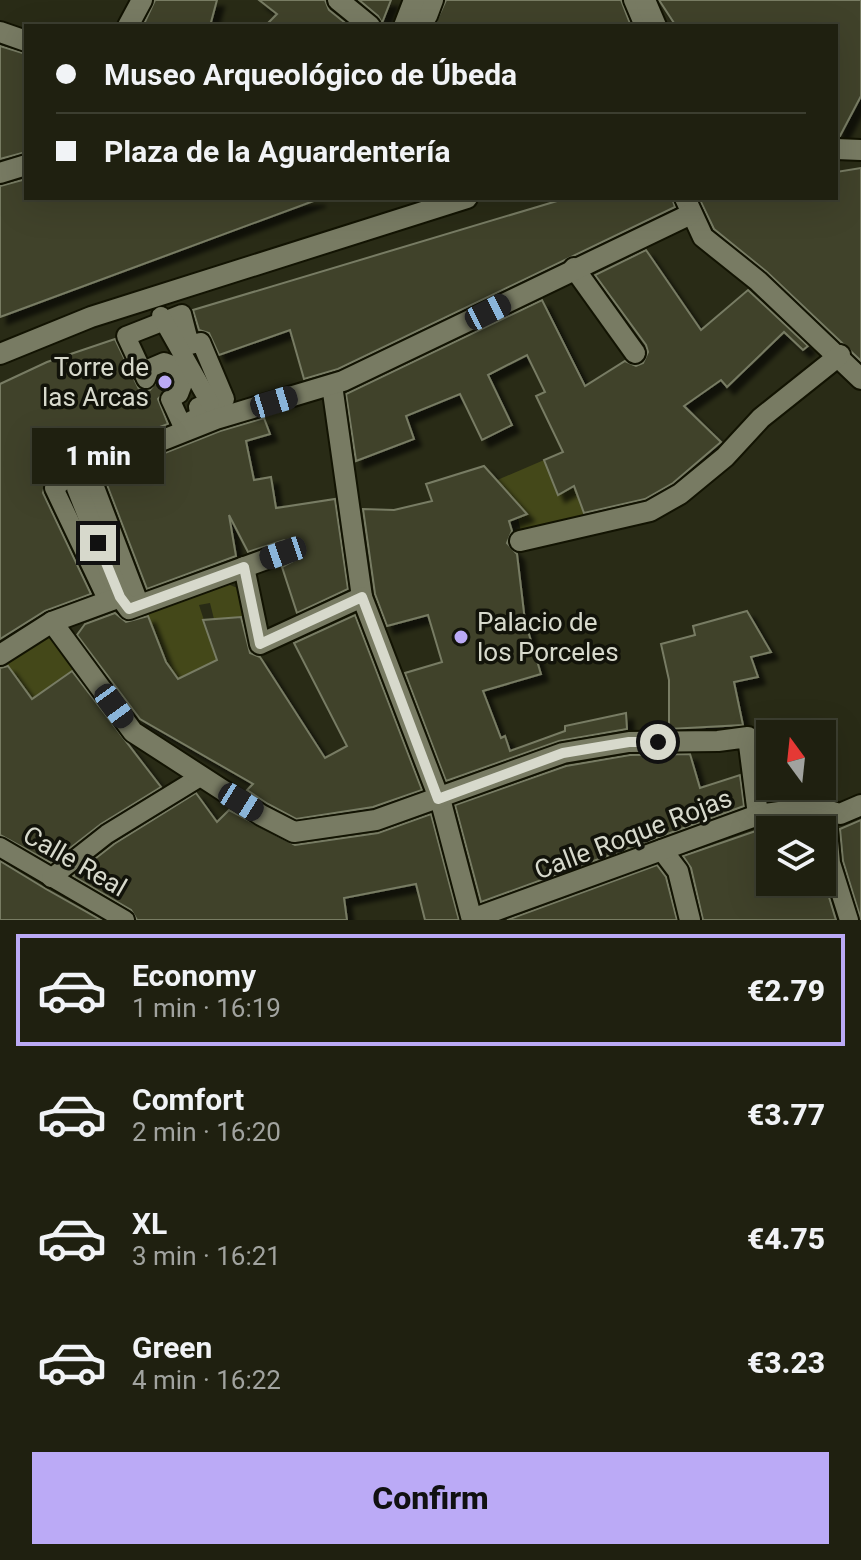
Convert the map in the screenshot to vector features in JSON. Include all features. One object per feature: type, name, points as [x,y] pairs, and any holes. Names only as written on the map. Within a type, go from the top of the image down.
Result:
[{"type":"street","points":[[129,24],[142,0]]},
{"type":"street","points":[[338,0],[368,24]]},
{"type":"street","points":[[405,24],[414,0]]},
{"type":"street","points":[[422,0],[418,14],[428,16],[434,0]]},
{"type":"street","points":[[625,0],[634,24]]},
{"type":"street","points":[[633,0],[643,24]]},
{"type":"street","points":[[645,0],[655,24]]},
{"type":"street","points":[[0,32],[24,40]]},
{"type":"street","points":[[0,173],[24,166]]},
{"type":"street","points":[[0,354],[91,317],[461,200]]},
{"type":"street","points":[[283,553],[129,609],[120,597],[77,488],[78,478],[85,471],[213,412],[332,385],[393,359],[637,238],[688,206],[703,237],[758,281],[840,355],[861,379]]},
{"type":"street","points":[[574,268],[635,353]]},
{"type":"street","points":[[182,314],[190,345],[201,342],[225,399],[213,412],[198,407],[200,416],[182,425],[170,399],[179,394],[184,381],[177,367],[164,362],[150,368],[146,379],[126,336],[162,318],[182,314]]},
{"type":"street","points":[[520,541],[650,511],[680,494],[714,466],[761,418],[840,355]]},
{"type":"street","points":[[332,385],[362,597],[438,799],[472,920]]},
{"type":"street","points":[[244,567],[260,644],[362,597]]},
{"type":"street","points":[[0,655],[52,622],[120,597]]},
{"type":"street","points":[[52,622],[133,732],[200,777],[294,832],[376,820],[563,753],[629,742],[718,741],[748,737],[758,815]]},
{"type":"street","points":[[51,878],[107,834],[200,777]]},
{"type":"street","name":"Calle Roque Rojas","points":[[472,920],[758,815],[816,807],[840,814],[861,805]]},
{"type":"street","points":[[826,809],[831,863],[849,920]]},
{"type":"street","name":"Calle Real","points":[[0,847],[125,920]]},
{"type":"street","points":[[662,850],[678,871],[690,920]]},
{"type":"green space","points":[[544,460],[558,494],[575,487],[587,522],[522,537],[518,518],[522,516],[495,481]]},
{"type":"green space","points":[[220,581],[240,589],[246,616],[214,619],[210,603],[199,605],[217,660],[178,679],[166,662],[145,611]]},
{"type":"green space","points":[[47,629],[76,669],[63,678],[39,709],[3,660]]},
{"type":"building","points":[[155,0],[217,0],[211,24],[144,24]]},
{"type":"building","points":[[259,0],[325,0],[329,10],[346,24],[267,24],[277,14]]},
{"type":"building","points":[[359,0],[391,0],[382,23],[378,16]]},
{"type":"building","points":[[446,0],[621,0],[630,24],[435,24]]},
{"type":"building","points":[[659,0],[861,0],[861,96],[838,136],[838,24],[675,24]]},
{"type":"building","points":[[0,46],[24,53],[24,153],[0,159]]},
{"type":"building","points":[[861,168],[861,361],[767,272],[714,229],[700,200],[838,200],[838,172]]},
{"type":"building","points":[[24,180],[24,200],[316,200],[0,317],[0,186]]},
{"type":"building","points":[[560,200],[673,200],[675,207],[338,369],[304,379],[290,330],[219,355],[209,333],[199,330],[193,310]]},
{"type":"building","points":[[646,250],[701,330],[748,290],[808,346],[803,350],[784,332],[727,387],[721,380],[684,406],[721,442],[673,483],[645,499],[584,513],[574,486],[558,495],[544,460],[563,452],[536,396],[545,392],[527,355],[488,375],[512,425],[482,440],[460,394],[406,416],[414,439],[356,461],[346,394],[542,300],[585,386],[625,361],[636,366],[643,363],[648,352],[646,345],[595,275]]},
{"type":"building","points":[[115,339],[139,389],[150,390],[160,377],[168,377],[169,386],[158,399],[168,424],[49,468],[43,493],[91,594],[45,611],[0,639],[0,384],[47,362]]},
{"type":"building","points":[[264,418],[270,434],[246,441],[254,480],[271,477],[276,508],[335,499],[348,589],[297,613],[282,567],[293,561],[295,548],[284,540],[248,552],[229,515],[236,556],[147,589],[104,477],[220,431]]},
{"type":"building","points":[[484,466],[527,514],[509,521],[512,531],[507,543],[517,554],[525,621],[541,674],[483,691],[501,738],[505,736],[510,751],[565,731],[565,726],[626,713],[627,729],[559,741],[446,781],[405,673],[442,662],[428,615],[387,626],[375,594],[363,509],[394,510],[432,501],[426,484]]},
{"type":"building","points":[[747,611],[771,652],[751,657],[758,677],[734,682],[743,725],[669,729],[669,680],[661,644],[695,635],[693,626]]},
{"type":"building","points":[[115,613],[126,622],[148,616],[166,662],[178,679],[217,660],[203,620],[241,617],[250,653],[260,657],[325,758],[347,746],[294,643],[355,615],[422,790],[373,807],[296,819],[268,804],[247,790],[253,784],[140,719],[77,635],[85,624]]},
{"type":"building","points":[[8,666],[32,699],[72,671],[161,787],[101,824],[51,863],[0,835],[0,668]]},
{"type":"building","points":[[690,754],[700,788],[740,775],[744,806],[481,902],[455,805],[566,766],[630,755]]},
{"type":"building","points":[[196,793],[217,822],[229,810],[295,845],[378,833],[431,814],[459,920],[425,920],[416,884],[344,898],[347,920],[137,920],[131,910],[73,876],[114,844]]},
{"type":"building","points":[[861,820],[861,920],[843,861],[840,829]]},
{"type":"building","points":[[756,831],[756,896],[829,896],[836,920],[703,920],[691,868],[683,856]]},
{"type":"building","points":[[0,861],[46,889],[101,920],[0,920]]},
{"type":"building","points":[[657,865],[666,877],[677,920],[507,920]]},
{"type":"place","name":"Torre de las Arcas","points":[[165,382]]},
{"type":"place","name":"Palacio de los Porceles","points":[[461,637]]},
{"type":"route","points":[[98,543],[120,597],[129,609],[244,567],[260,644],[362,597],[438,799],[563,753],[629,742],[658,742]]}]
